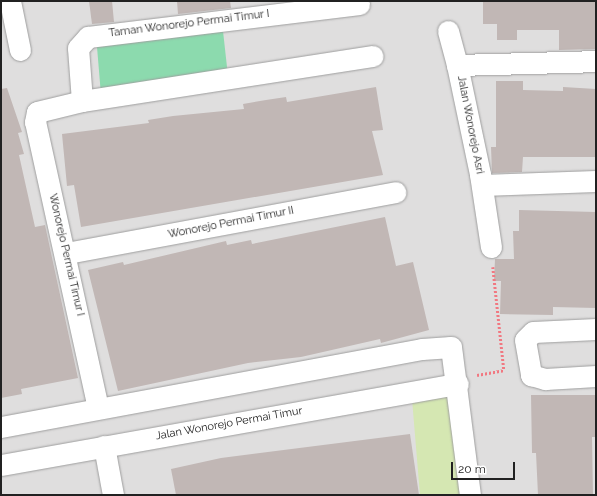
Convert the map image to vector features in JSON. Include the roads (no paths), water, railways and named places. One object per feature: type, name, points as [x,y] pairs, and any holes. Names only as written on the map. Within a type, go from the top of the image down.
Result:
[{"type":"street","points":[[10,1],[20,50]]},
{"type":"street","name":"Taman Wonorejo Permai Timur I","points":[[82,101],[78,48],[88,37],[359,4]]},
{"type":"street","points":[[448,31],[458,65]]},
{"type":"street","points":[[82,101],[373,56]]},
{"type":"street","name":"Jalan Wonorejo Asri","points":[[596,61],[458,65],[482,185],[596,181]]},
{"type":"street","name":"Wonorejo Permai Timur I","points":[[82,101],[46,107],[37,112],[35,122],[67,254],[98,408]]},
{"type":"street","points":[[482,185],[491,247]]},
{"type":"street","name":"Wonorejo Permai Timur II","points":[[67,254],[395,192]]},
{"type":"street","points":[[596,329],[533,332],[525,340],[528,366],[531,375],[545,379],[596,376]]},
{"type":"street","points":[[1,427],[422,349],[451,347],[457,381],[470,495]]},
{"type":"street","name":"Jalan Wonorejo Permai Timur","points":[[1,465],[457,381]]},
{"type":"street","points":[[104,446],[113,495]]}]
